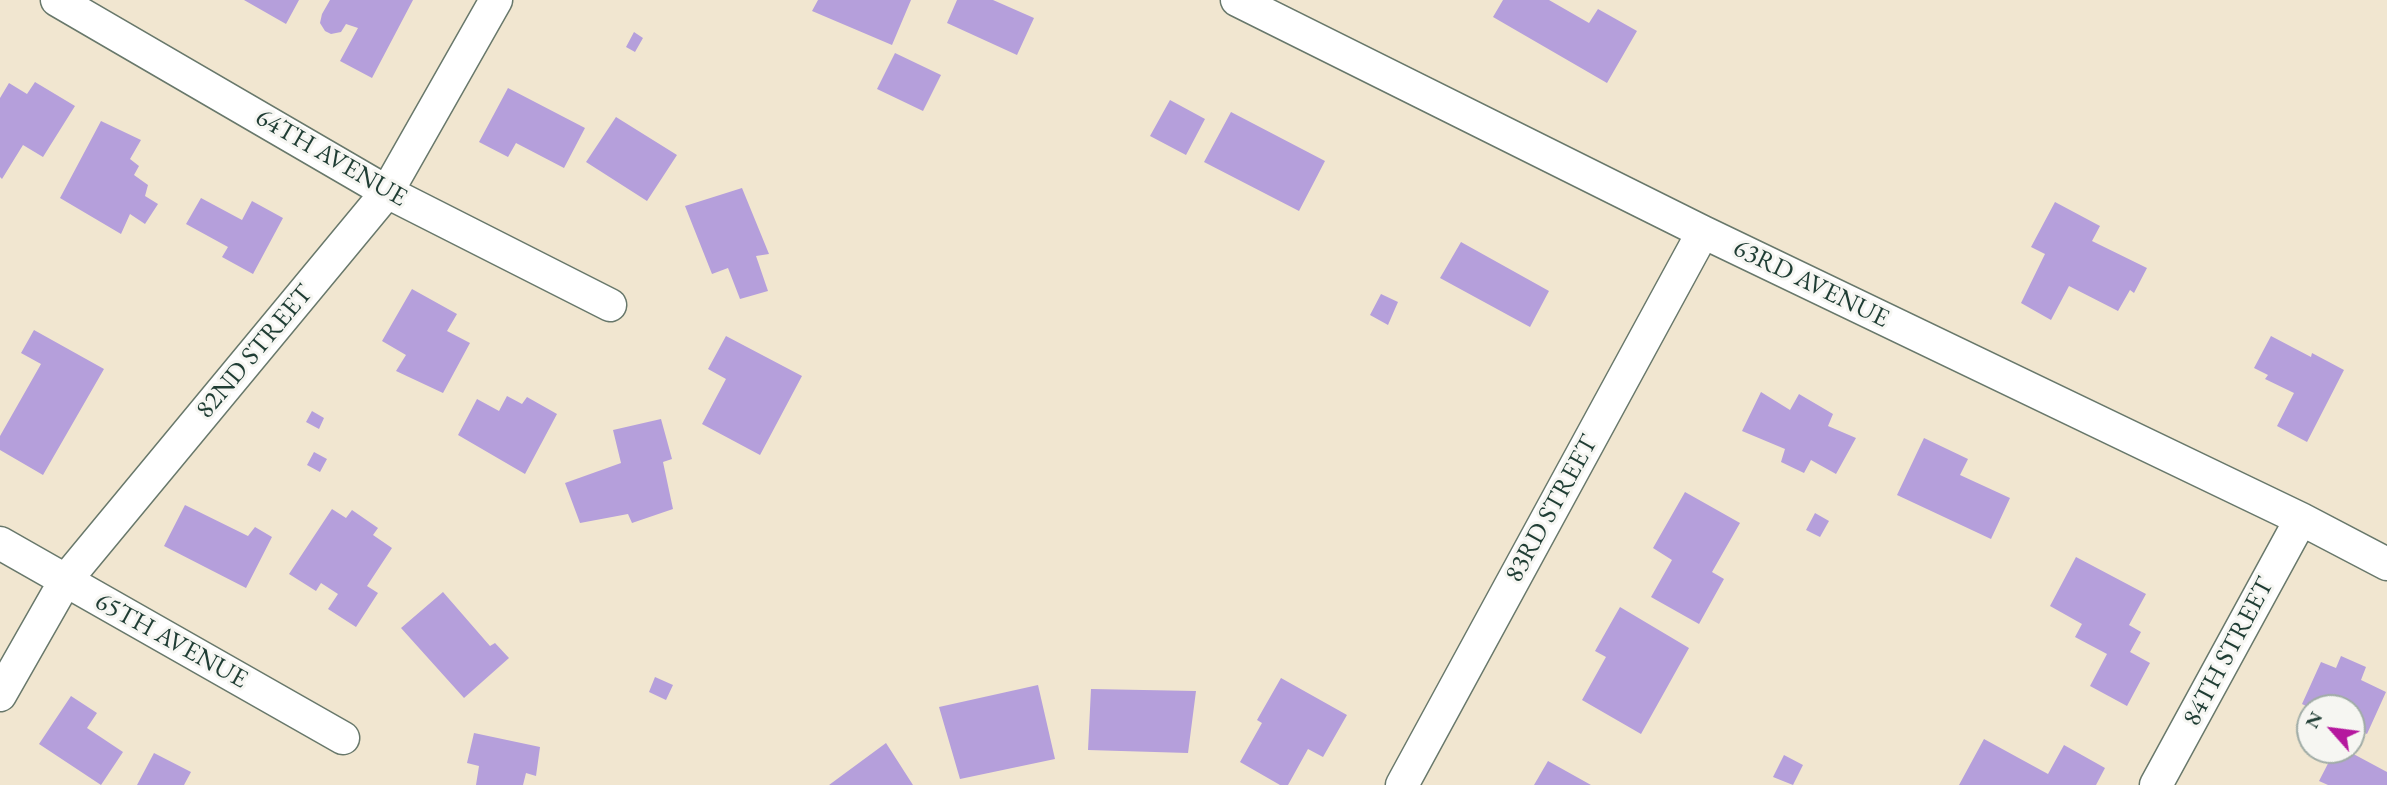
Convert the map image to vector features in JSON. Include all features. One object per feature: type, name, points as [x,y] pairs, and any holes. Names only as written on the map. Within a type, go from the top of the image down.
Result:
[{"type":"street","name":"64TH AVENUE","points":[[57,0],[387,192],[610,305]]},
{"type":"street","name":"82ND STREET","points":[[0,695],[65,581],[387,192],[496,0]]},
{"type":"street","name":"63RD AVENUE","points":[[1237,0],[1703,232],[2301,519],[2387,564]]},
{"type":"street","name":"83RD STREET","points":[[1402,785],[1703,232]]},
{"type":"street","name":"84TH STREET","points":[[2157,785],[2301,519]]},
{"type":"street","name":"65TH AVENUE","points":[[0,544],[343,738]]},
{"type":"building","points":[[244,0],[299,0],[286,24]]},
{"type":"building","points":[[330,0],[413,0],[372,78],[340,61],[358,28],[346,24],[341,32],[331,34],[325,31],[320,23]]},
{"type":"building","points":[[818,0],[911,0],[892,45],[812,11]]},
{"type":"building","points":[[957,0],[993,0],[1034,18],[1017,55],[947,23]]},
{"type":"building","points":[[1503,0],[1549,0],[1589,23],[1598,9],[1637,31],[1607,83],[1493,17]]},
{"type":"building","points":[[634,32],[643,38],[635,52],[626,47]]},
{"type":"building","points":[[895,53],[941,75],[923,111],[877,89]]},
{"type":"building","points":[[35,82],[75,106],[43,157],[23,145],[2,179],[0,98],[9,83],[27,94]]},
{"type":"building","points":[[508,88],[585,128],[564,168],[516,143],[508,157],[479,142]]},
{"type":"building","points":[[1170,100],[1205,119],[1186,155],[1150,136]]},
{"type":"building","points":[[1231,112],[1325,161],[1299,211],[1204,162]]},
{"type":"building","points":[[616,117],[677,155],[647,201],[586,162]]},
{"type":"building","points":[[101,121],[141,140],[130,159],[139,166],[134,175],[148,185],[145,196],[158,204],[145,224],[130,214],[121,234],[60,198]]},
{"type":"building","points":[[742,188],[769,254],[756,256],[768,291],[740,299],[728,268],[712,274],[685,206]]},
{"type":"building","points":[[201,198],[242,220],[252,201],[283,218],[253,274],[222,257],[228,247],[186,224]]},
{"type":"building","points":[[2055,202],[2100,226],[2092,241],[2147,268],[2134,293],[2130,290],[2118,311],[2069,286],[2051,320],[2021,303],[2045,254],[2031,247]]},
{"type":"building","points":[[1461,242],[1549,291],[1530,327],[1440,278]]},
{"type":"building","points":[[412,289],[457,314],[447,331],[470,343],[443,393],[396,371],[406,355],[382,341]]},
{"type":"building","points":[[1381,294],[1398,302],[1388,325],[1370,315]]},
{"type":"building","points":[[34,330],[104,369],[43,475],[0,450],[0,436],[41,364],[21,353]]},
{"type":"building","points":[[726,336],[802,376],[760,455],[702,424],[726,379],[708,369]]},
{"type":"building","points":[[2271,336],[2311,357],[2312,353],[2344,370],[2307,442],[2277,426],[2294,393],[2265,379],[2268,375],[2254,368]]},
{"type":"building","points":[[1761,392],[1790,410],[1799,394],[1833,414],[1828,426],[1856,438],[1836,474],[1811,460],[1804,473],[1781,462],[1785,449],[1742,431]]},
{"type":"building","points":[[507,396],[522,404],[527,397],[557,414],[525,474],[458,435],[477,399],[499,411]]},
{"type":"building","points":[[312,411],[324,418],[319,429],[306,422]]},
{"type":"building","points":[[661,419],[672,459],[663,462],[673,509],[632,523],[628,514],[580,523],[565,483],[621,463],[613,430]]},
{"type":"building","points":[[1924,438],[1968,459],[1960,475],[2010,498],[1991,539],[1897,495]]},
{"type":"building","points":[[314,452],[327,459],[320,472],[307,465]]},
{"type":"building","points":[[1685,492],[1740,523],[1712,572],[1724,579],[1699,624],[1651,597],[1672,560],[1653,548]]},
{"type":"building","points":[[185,505],[248,536],[255,527],[272,537],[246,588],[164,546]]},
{"type":"building","points":[[332,509],[346,518],[352,510],[378,528],[373,535],[392,548],[367,586],[378,593],[356,627],[328,609],[338,594],[321,583],[316,591],[289,574]]},
{"type":"building","points":[[1815,513],[1829,521],[1820,537],[1806,530]]},
{"type":"building","points":[[2076,557],[2146,594],[2129,625],[2141,632],[2130,652],[2150,663],[2127,706],[2090,686],[2107,654],[2075,637],[2082,624],[2050,606]]},
{"type":"building","points":[[443,592],[490,646],[495,643],[509,658],[464,698],[401,628]]},
{"type":"building","points":[[1620,607],[1689,648],[1641,734],[1582,700],[1606,657],[1595,651]]},
{"type":"building","points":[[2341,656],[2366,667],[2361,680],[2386,692],[2367,734],[2366,694],[2307,694],[2321,662],[2336,668]]},
{"type":"building","points":[[655,677],[673,685],[666,700],[649,692]]},
{"type":"building","points":[[1281,678],[1347,715],[1323,757],[1308,749],[1288,785],[1280,785],[1240,762],[1262,723],[1257,720]]},
{"type":"building","points":[[1038,685],[1055,759],[960,779],[939,707]]},
{"type":"building","points":[[1091,689],[1196,691],[1188,753],[1088,750]]},
{"type":"building","points":[[71,696],[97,713],[87,728],[123,752],[101,785],[39,744]]},
{"type":"building","points":[[474,733],[540,747],[536,776],[526,773],[523,785],[476,785],[479,766],[467,763]]},
{"type":"building","points":[[1984,739],[2048,774],[2064,745],[2105,768],[2096,785],[1959,785]]},
{"type":"building","points":[[886,743],[913,785],[829,785]]},
{"type":"building","points":[[154,753],[191,772],[184,785],[137,785]]},
{"type":"building","points":[[1784,755],[1803,765],[1793,785],[1773,777]]},
{"type":"building","points":[[1548,761],[1591,785],[1534,785]]},
{"type":"building","points":[[2366,761],[2387,772],[2387,785],[2328,785],[2319,781],[2328,764],[2366,764]]}]
